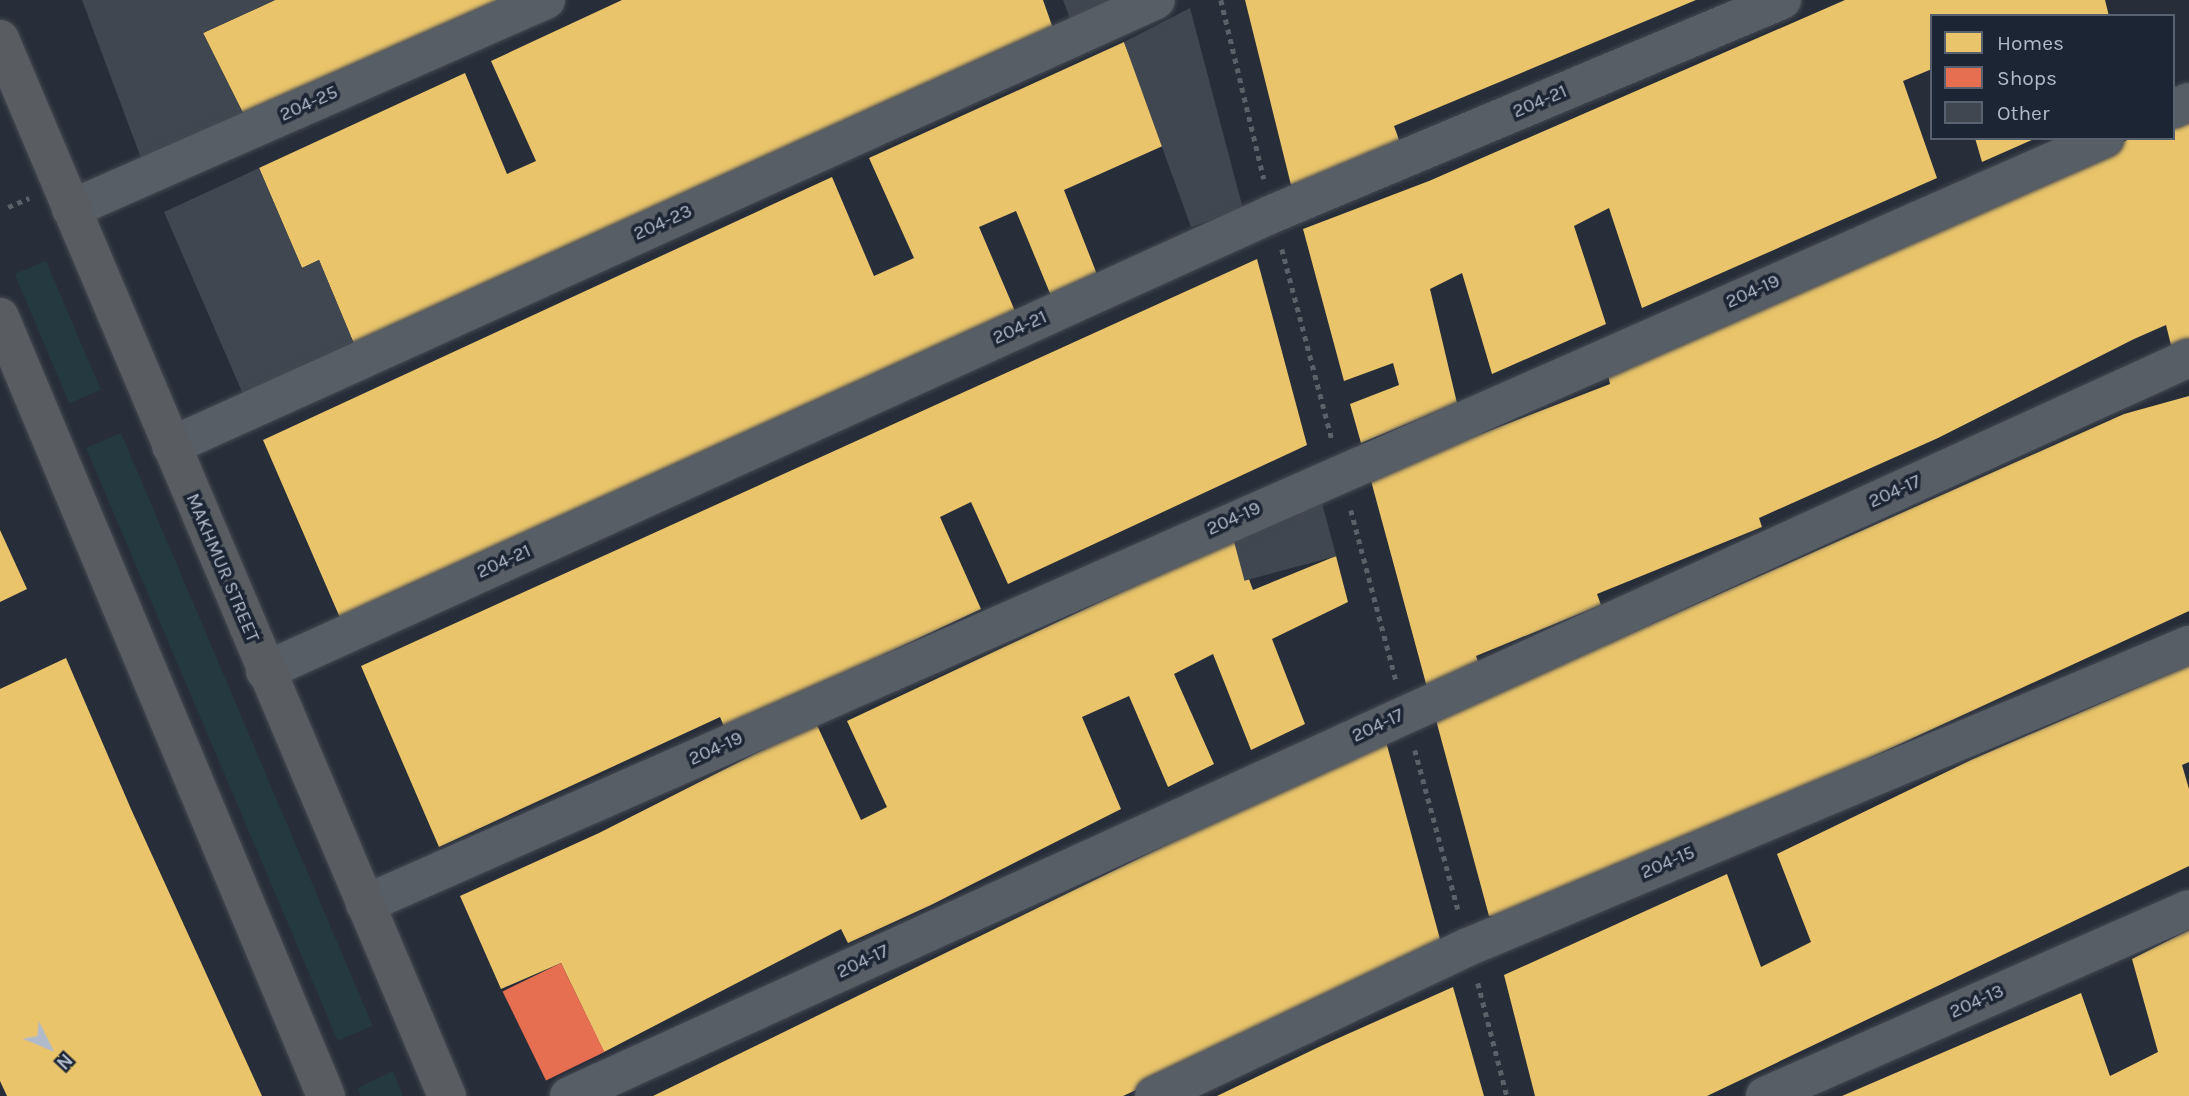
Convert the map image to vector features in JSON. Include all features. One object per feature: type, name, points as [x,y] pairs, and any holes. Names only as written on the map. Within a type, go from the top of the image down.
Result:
[{"type":"highway","name":"MAKHMUR STREET","points":[[0,38],[265,671],[447,1096]]},
{"type":"highway","points":[[1,323],[326,1096]]},
{"type":"street","name":"204-25","points":[[72,209],[546,0]]},
{"type":"street","name":"204-23","points":[[171,446],[1156,0]]},
{"type":"street","name":"204-21","points":[[265,671],[1272,214],[1782,0]]},
{"type":"street","name":"204-19","points":[[365,904],[1341,472],[2100,140]]},
{"type":"street","name":"204-17","points":[[569,1096],[2189,358]]},
{"type":"street","name":"204-15","points":[[1154,1096],[1468,947],[2189,645]]},
{"type":"street","name":"204-13","points":[[1765,1096],[2189,909]]},
{"type":"path","points":[[1221,0],[1272,214],[1507,1096]]},
{"type":"green space","points":[[46,261],[101,390],[69,403],[15,274]]},
{"type":"green space","points":[[121,433],[373,1026],[338,1041],[86,448]]},
{"type":"green space","points":[[393,1071],[403,1096],[361,1096],[358,1088]]},
{"type":"building: Homes","points":[[275,0],[501,0],[243,113],[203,33]]},
{"type":"building: Homes","points":[[622,0],[1043,0],[1056,37],[357,351],[319,260],[302,268],[259,168],[465,73],[507,174],[536,161],[491,61]]},
{"type":"building: Homes","points":[[1245,0],[1696,0],[1394,126],[1402,148],[1291,185]]},
{"type":"building: Homes","points":[[1845,0],[2105,0],[2108,14],[1930,14],[1930,70],[1903,81],[1937,178],[1642,308],[1609,208],[1574,226],[1606,324],[1492,374],[1462,273],[1430,289],[1457,403],[1361,443],[1350,404],[1399,385],[1393,363],[1344,381],[1303,229],[1429,181]]},
{"type":"building: Homes","points":[[1124,42],[1165,145],[1064,190],[1100,282],[1054,303],[1016,211],[979,227],[1018,318],[344,627],[263,440],[832,177],[874,276],[914,258],[869,158]]},
{"type":"building: Homes","points":[[2189,115],[2189,343],[2172,349],[2166,325],[2134,339],[1938,438],[1759,518],[1762,527],[1597,594],[1601,605],[1476,656],[1479,664],[1428,691],[1370,477],[1610,384],[1606,365],[2127,140],[2175,140],[2175,120]]},
{"type":"building: Homes","points":[[1976,140],[2032,140],[1982,162]]},
{"type":"building: Homes","points":[[1257,259],[1307,445],[1008,584],[971,502],[940,517],[981,609],[725,729],[720,717],[439,847],[361,666]]},
{"type":"building: Homes","points":[[2189,396],[2189,611],[1524,917],[1489,916],[1436,720],[2124,414]]},
{"type":"building: Homes","points":[[0,530],[27,589],[0,602]]},
{"type":"building: Homes","points":[[1234,539],[1253,590],[1336,556],[1348,602],[1272,639],[1305,724],[1251,750],[1213,654],[1174,674],[1214,764],[1168,787],[1129,696],[1082,717],[1121,809],[931,905],[848,943],[841,929],[604,1052],[561,963],[501,989],[460,896],[599,833],[816,723],[861,820],[887,807],[847,721]]},
{"type":"building: Homes","points":[[66,658],[131,809],[262,1096],[7,1096],[0,1081],[0,689]]},
{"type":"building: Homes","points":[[2189,665],[2189,762],[2182,765],[2189,789],[2189,866],[1707,1096],[1535,1096],[1504,975],[1727,874],[1761,967],[1811,942],[1777,854],[1971,760]]},
{"type":"building: Homes","points":[[1385,738],[1443,950],[1123,1096],[653,1096]]},
{"type":"building: Homes","points":[[2189,930],[2189,1096],[1842,1096],[2081,993],[2110,1076],[2158,1052],[2132,959]]},
{"type":"building: Homes","points":[[1453,987],[1484,1096],[1217,1096],[1323,1045]]},
{"type":"building: Shops","points":[[561,963],[604,1052],[546,1080],[503,991]]},
{"type":"building: Other","points":[[82,0],[275,0],[203,33],[243,113],[141,158]]},
{"type":"building: Other","points":[[1063,0],[1139,0],[1074,29]]},
{"type":"building: Other","points":[[1190,8],[1243,209],[1191,227],[1124,42]]},
{"type":"building: Other","points":[[259,168],[302,268],[319,260],[357,351],[246,401],[164,212]]},
{"type":"building: Other","points":[[1322,503],[1336,556],[1244,581],[1230,528]]}]
